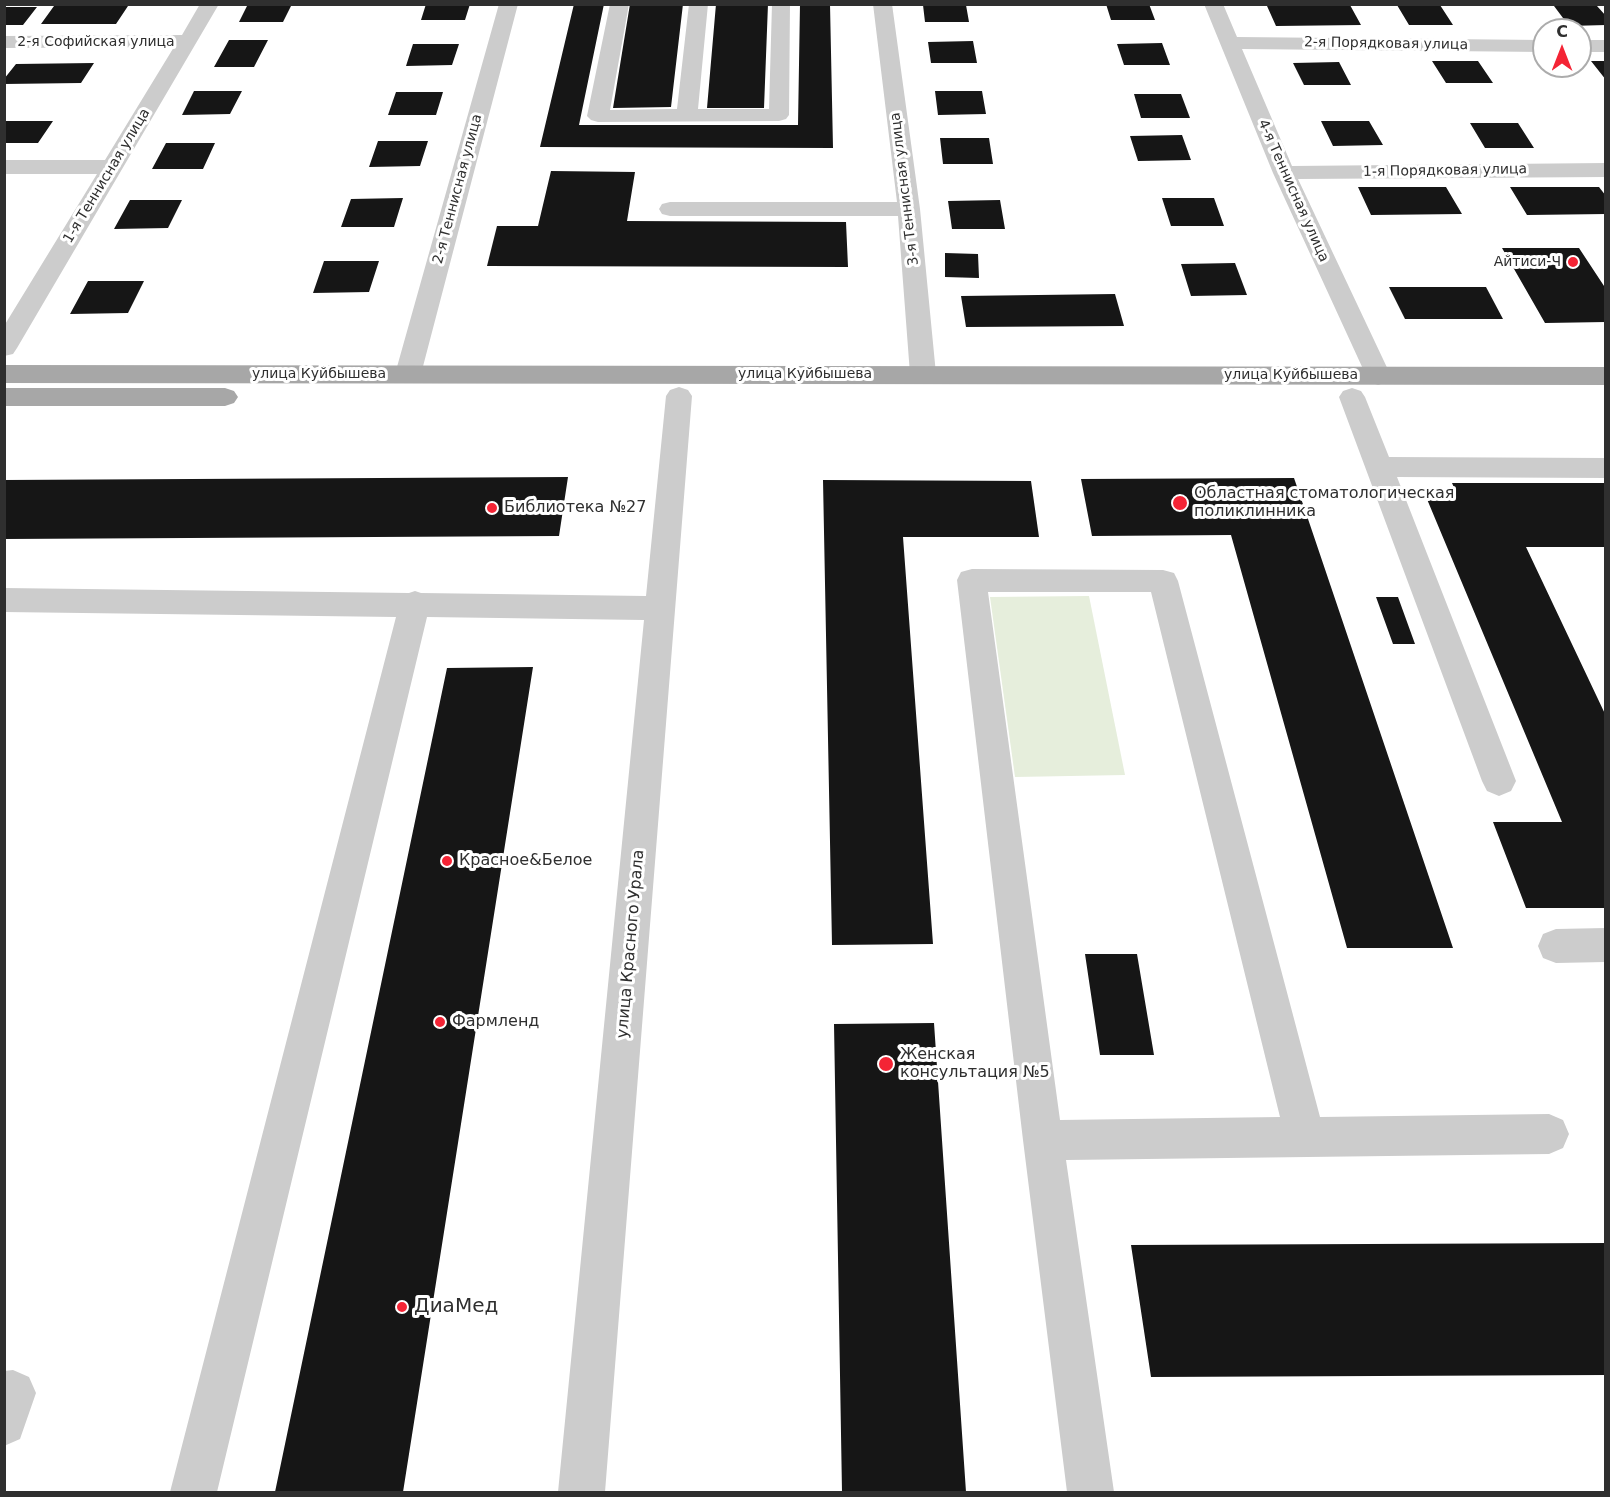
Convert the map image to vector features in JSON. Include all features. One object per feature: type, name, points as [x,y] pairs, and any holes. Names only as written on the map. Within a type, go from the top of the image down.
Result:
[{"type":"main road","name":"улица Куйбышева","points":[[4,374],[408,374],[681,385],[1352,397],[1384,386],[1605,376]]},
{"type":"main road","name":"улица Куйбышева","points":[[4,397],[681,385],[923,374],[1384,386],[1605,398]]},
{"type":"street","name":"1-я Теннисная улица","points":[[4,348],[210,4]]},
{"type":"street","name":"2-я Теннисная улица","points":[[408,374],[509,4]]},
{"type":"street","points":[[620,4],[598,116],[779,115],[781,4]]},
{"type":"street","points":[[687,116],[699,4]]},
{"type":"street","name":"3-я Теннисная улица","points":[[882,4],[909,209],[923,374]]},
{"type":"street","name":"4-я Теннисная улица","points":[[1213,4],[1284,173],[1384,386]]},
{"type":"street","name":"2-я Софийская улица","points":[[4,42],[188,41]]},
{"type":"street","name":"2-я Порядковая улица","points":[[1228,43],[1532,46]]},
{"type":"street","points":[[4,167],[113,167]]},
{"type":"street","name":"1-я Порядковая улица","points":[[1284,173],[1605,170]]},
{"type":"street","points":[[670,209],[909,209]]},
{"type":"street","name":"улица Красного Урала","points":[[582,1492],[681,385]]},
{"type":"street","points":[[1352,397],[1499,781]]},
{"type":"street","points":[[1379,467],[1605,468]]},
{"type":"street","points":[[1091,1492],[1043,1140],[972,580],[1163,581],[1305,1137]]},
{"type":"street","points":[[4,600],[415,603],[661,608]]},
{"type":"street","points":[[193,1492],[415,603]]},
{"type":"street","points":[[1556,946],[1605,945]]},
{"type":"street","points":[[1043,1140],[1549,1134]]},
{"type":"street","points":[[4,1394],[13,1393],[4,1423]]},
{"type":"green space","points":[[1089,596],[1125,775],[1015,777],[990,597]]},
{"type":"building","points":[[248,4],[292,4],[283,22],[239,22]]},
{"type":"building","points":[[426,4],[470,4],[465,20],[421,20]]},
{"type":"building","points":[[574,4],[604,4],[579,125],[798,125],[800,4],[830,4],[833,148],[540,147]]},
{"type":"building","points":[[630,4],[683,4],[671,107],[613,108]]},
{"type":"building","points":[[716,4],[768,4],[764,108],[707,108]]},
{"type":"building","points":[[1106,4],[1149,4],[1155,20],[1111,20]]},
{"type":"building","points":[[923,5],[966,5],[969,22],[925,22]]},
{"type":"building","points":[[1350,5],[1361,25],[1276,26],[1267,6]]},
{"type":"building","points":[[1397,5],[1440,5],[1453,25],[1409,25]]},
{"type":"building","points":[[54,6],[128,6],[116,24],[41,24]]},
{"type":"building","points":[[1554,6],[1597,6],[1606,16],[1606,25],[1592,25],[1592,18],[1563,18]]},
{"type":"building","points":[[4,7],[37,7],[23,25],[4,25]]},
{"type":"building","points":[[229,40],[268,40],[254,67],[214,67]]},
{"type":"building","points":[[973,41],[977,63],[931,63],[928,42]]},
{"type":"building","points":[[1162,43],[1170,65],[1124,65],[1117,44]]},
{"type":"building","points":[[413,44],[459,44],[452,65],[406,66]]},
{"type":"building","points":[[1432,61],[1478,61],[1493,83],[1446,83]]},
{"type":"building","points":[[1592,61],[1606,61],[1606,80],[1592,62]]},
{"type":"building","points":[[1339,62],[1351,85],[1304,85],[1293,63]]},
{"type":"building","points":[[94,63],[81,83],[4,84],[4,79],[16,64]]},
{"type":"building","points":[[194,91],[242,91],[230,114],[182,115]]},
{"type":"building","points":[[935,91],[982,91],[986,114],[938,115]]},
{"type":"building","points":[[396,92],[443,92],[436,115],[388,115]]},
{"type":"building","points":[[1134,94],[1181,94],[1190,118],[1141,118]]},
{"type":"building","points":[[4,121],[53,121],[38,143],[4,143]]},
{"type":"building","points":[[1321,121],[1369,121],[1383,145],[1333,146]]},
{"type":"building","points":[[1470,123],[1518,123],[1534,148],[1485,148]]},
{"type":"building","points":[[1182,135],[1191,160],[1138,161],[1130,136]]},
{"type":"building","points":[[940,138],[989,138],[993,164],[943,164]]},
{"type":"building","points":[[378,141],[428,141],[420,166],[369,167]]},
{"type":"building","points":[[166,143],[215,143],[203,169],[152,169]]},
{"type":"building","points":[[551,171],[635,172],[627,221],[846,222],[848,267],[487,266],[497,226],[538,226]]},
{"type":"building","points":[[1358,187],[1446,187],[1462,214],[1371,215]]},
{"type":"building","points":[[1510,187],[1599,187],[1606,196],[1606,214],[1527,215]]},
{"type":"building","points":[[403,198],[394,227],[341,227],[351,199]]},
{"type":"building","points":[[1162,198],[1214,198],[1224,226],[1171,226]]},
{"type":"building","points":[[130,200],[182,200],[168,228],[114,229]]},
{"type":"building","points":[[1000,200],[1005,229],[952,229],[948,201]]},
{"type":"building","points":[[1502,248],[1579,248],[1606,289],[1606,322],[1545,323]]},
{"type":"building","points":[[945,253],[978,254],[979,278],[945,277]]},
{"type":"building","points":[[324,261],[379,261],[369,292],[313,293]]},
{"type":"building","points":[[1235,263],[1247,295],[1191,296],[1181,264]]},
{"type":"building","points":[[88,281],[144,281],[128,313],[70,314]]},
{"type":"building","points":[[1389,287],[1486,287],[1503,319],[1405,319]]},
{"type":"building","points":[[1115,294],[1124,326],[966,327],[961,296]]},
{"type":"building","points":[[568,477],[559,536],[4,539],[4,480]]},
{"type":"building","points":[[1294,478],[1453,948],[1347,948],[1231,535],[1092,536],[1081,479]]},
{"type":"building","points":[[823,480],[1031,481],[1039,537],[903,537],[933,944],[832,945]]},
{"type":"building","points":[[1452,483],[1606,483],[1606,547],[1526,547],[1606,716],[1606,908],[1526,908],[1493,822],[1562,822],[1424,492],[1456,492]]},
{"type":"building","points":[[1376,597],[1398,597],[1415,644],[1393,644]]},
{"type":"building","points":[[533,667],[403,1492],[275,1492],[447,668]]},
{"type":"building","points":[[1085,954],[1137,954],[1154,1055],[1100,1055]]},
{"type":"building","points":[[934,1023],[966,1492],[842,1492],[834,1024]]},
{"type":"building","points":[[1606,1243],[1606,1375],[1151,1377],[1131,1245]]},
{"type":"place","name":"Айтиси-Ч","points":[[1573,262]]},
{"type":"place","name":"Областная стоматологическая поликлинника","points":[[1180,503]]},
{"type":"place","name":"Библиотека №27","points":[[492,508]]},
{"type":"place","name":"Красное&Белое","points":[[447,861]]},
{"type":"place","name":"Фармленд","points":[[440,1022]]},
{"type":"place","name":"Женская консультация №5","points":[[886,1064]]},
{"type":"place","name":"ДиаМед","points":[[402,1307]]}]
